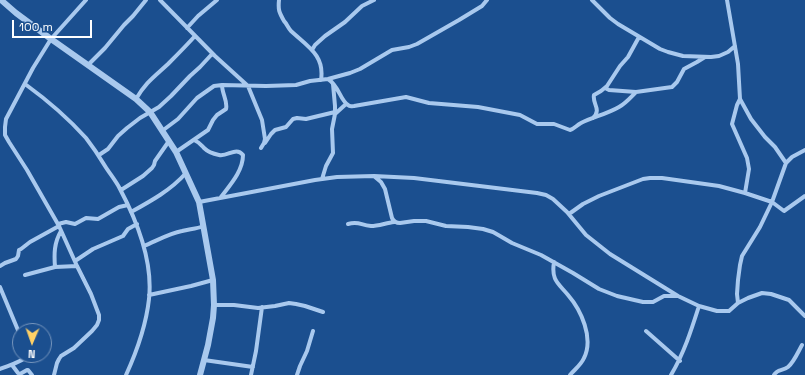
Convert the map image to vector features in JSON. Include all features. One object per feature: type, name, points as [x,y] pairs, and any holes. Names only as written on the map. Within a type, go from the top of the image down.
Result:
[{"type":"street","points":[[2,0],[16,13],[51,39],[136,99],[150,112],[176,152],[199,202],[213,280],[213,318],[200,375]]},
{"type":"street","points":[[54,375],[57,363],[61,356],[74,348],[86,337],[97,325],[99,320],[91,294],[62,231],[9,142],[5,134],[5,127],[6,119],[33,68],[51,39],[67,23],[86,0]]},
{"type":"street","points":[[88,65],[134,16],[146,0]]},
{"type":"street","points":[[160,0],[212,54],[248,86],[262,120],[264,143]]},
{"type":"street","points":[[187,28],[198,16],[217,0]]},
{"type":"street","points":[[279,0],[279,13],[288,28],[312,50],[320,61],[322,67],[321,80]]},
{"type":"street","points":[[312,50],[325,36],[345,22],[362,6],[374,0]]},
{"type":"street","points":[[162,131],[178,119],[197,98],[214,86],[296,85],[350,73],[360,69],[392,50],[417,44],[482,6],[487,0]]},
{"type":"street","points":[[592,0],[610,18],[639,37],[668,52],[683,56],[719,56],[728,52],[735,46]]},
{"type":"street","points":[[726,0],[735,46],[740,99],[751,119],[775,147],[786,163]]},
{"type":"street","points":[[136,99],[152,78],[195,36]]},
{"type":"street","points":[[593,118],[597,110],[594,95],[607,86],[628,57],[639,37]]},
{"type":"street","points":[[99,155],[108,149],[118,136],[127,128],[140,118],[159,107],[204,64],[212,54]]},
{"type":"street","points":[[604,88],[609,90],[636,92],[672,87],[677,82],[684,69],[705,57]]},
{"type":"street","points":[[328,79],[333,82],[346,104],[350,106],[406,96],[430,103],[478,107],[520,115],[537,124],[554,124],[570,130],[579,124],[619,107],[636,92]]},
{"type":"street","points":[[322,179],[326,166],[333,153],[332,129],[335,113],[333,82]]},
{"type":"street","points":[[25,84],[70,121],[86,138],[99,155],[121,190],[137,224],[144,246],[148,269],[149,295],[145,324],[126,375]]},
{"type":"street","points":[[176,152],[208,130],[217,115],[226,109],[222,85]]},
{"type":"street","points":[[740,99],[732,124],[747,158],[749,168],[745,193]]},
{"type":"street","points":[[261,148],[275,130],[286,127],[293,119],[306,119],[335,113],[346,104]]},
{"type":"street","points":[[1,122],[6,119]]},
{"type":"street","points":[[194,140],[201,144],[206,150],[215,154],[224,156],[236,151],[240,152],[243,156],[243,161],[239,171],[221,197]]},
{"type":"street","points":[[121,190],[143,176],[152,168],[169,141]]},
{"type":"street","points":[[738,303],[738,280],[742,256],[760,227],[772,202],[786,163],[792,157],[805,150]]},
{"type":"street","points":[[132,212],[170,188],[186,173]]},
{"type":"street","points":[[374,176],[381,182],[385,189],[389,211],[394,222]]},
{"type":"street","points":[[199,202],[322,179],[374,176],[414,178],[537,193],[546,195],[553,199],[569,214],[586,235],[600,247],[678,296],[700,306],[717,311],[729,311],[738,303],[754,295],[762,293],[771,294],[789,300],[805,316]]},
{"type":"street","points":[[569,214],[583,204],[599,196],[643,179],[650,178],[662,178],[712,185],[745,193],[772,202],[784,211],[805,196]]},
{"type":"street","points":[[0,266],[4,262],[17,258],[21,249],[59,225],[66,222],[75,224],[86,218],[98,219],[119,207],[128,205]]},
{"type":"street","points":[[348,224],[356,222],[371,226],[420,220],[446,226],[483,229],[541,255],[599,289],[617,296],[643,302],[653,302],[664,296],[678,296]]},
{"type":"street","points":[[75,261],[93,249],[123,236],[126,230],[137,224]]},
{"type":"street","points":[[144,246],[182,231],[204,226]]},
{"type":"street","points":[[55,267],[55,247],[58,237],[62,231]]},
{"type":"street","points":[[554,262],[554,274],[556,281],[569,296],[580,313],[585,323],[587,336],[586,354],[581,364],[570,375]]},
{"type":"street","points":[[25,275],[55,267],[77,266]]},
{"type":"street","points":[[149,295],[213,280]]},
{"type":"street","points":[[0,286],[15,323]]},
{"type":"street","points":[[214,304],[262,307],[289,303],[323,312]]},
{"type":"street","points":[[671,375],[680,361],[686,347],[700,306]]},
{"type":"street","points":[[251,375],[262,307]]},
{"type":"street","points":[[297,375],[313,331]]},
{"type":"street","points":[[646,331],[680,361]]},
{"type":"street","points":[[774,375],[776,372],[788,367],[802,345]]},
{"type":"street","points":[[204,360],[253,367]]},
{"type":"street","points":[[0,369],[16,363]]},
{"type":"street","points":[[12,365],[18,373],[20,374],[28,370],[32,375]]}]
